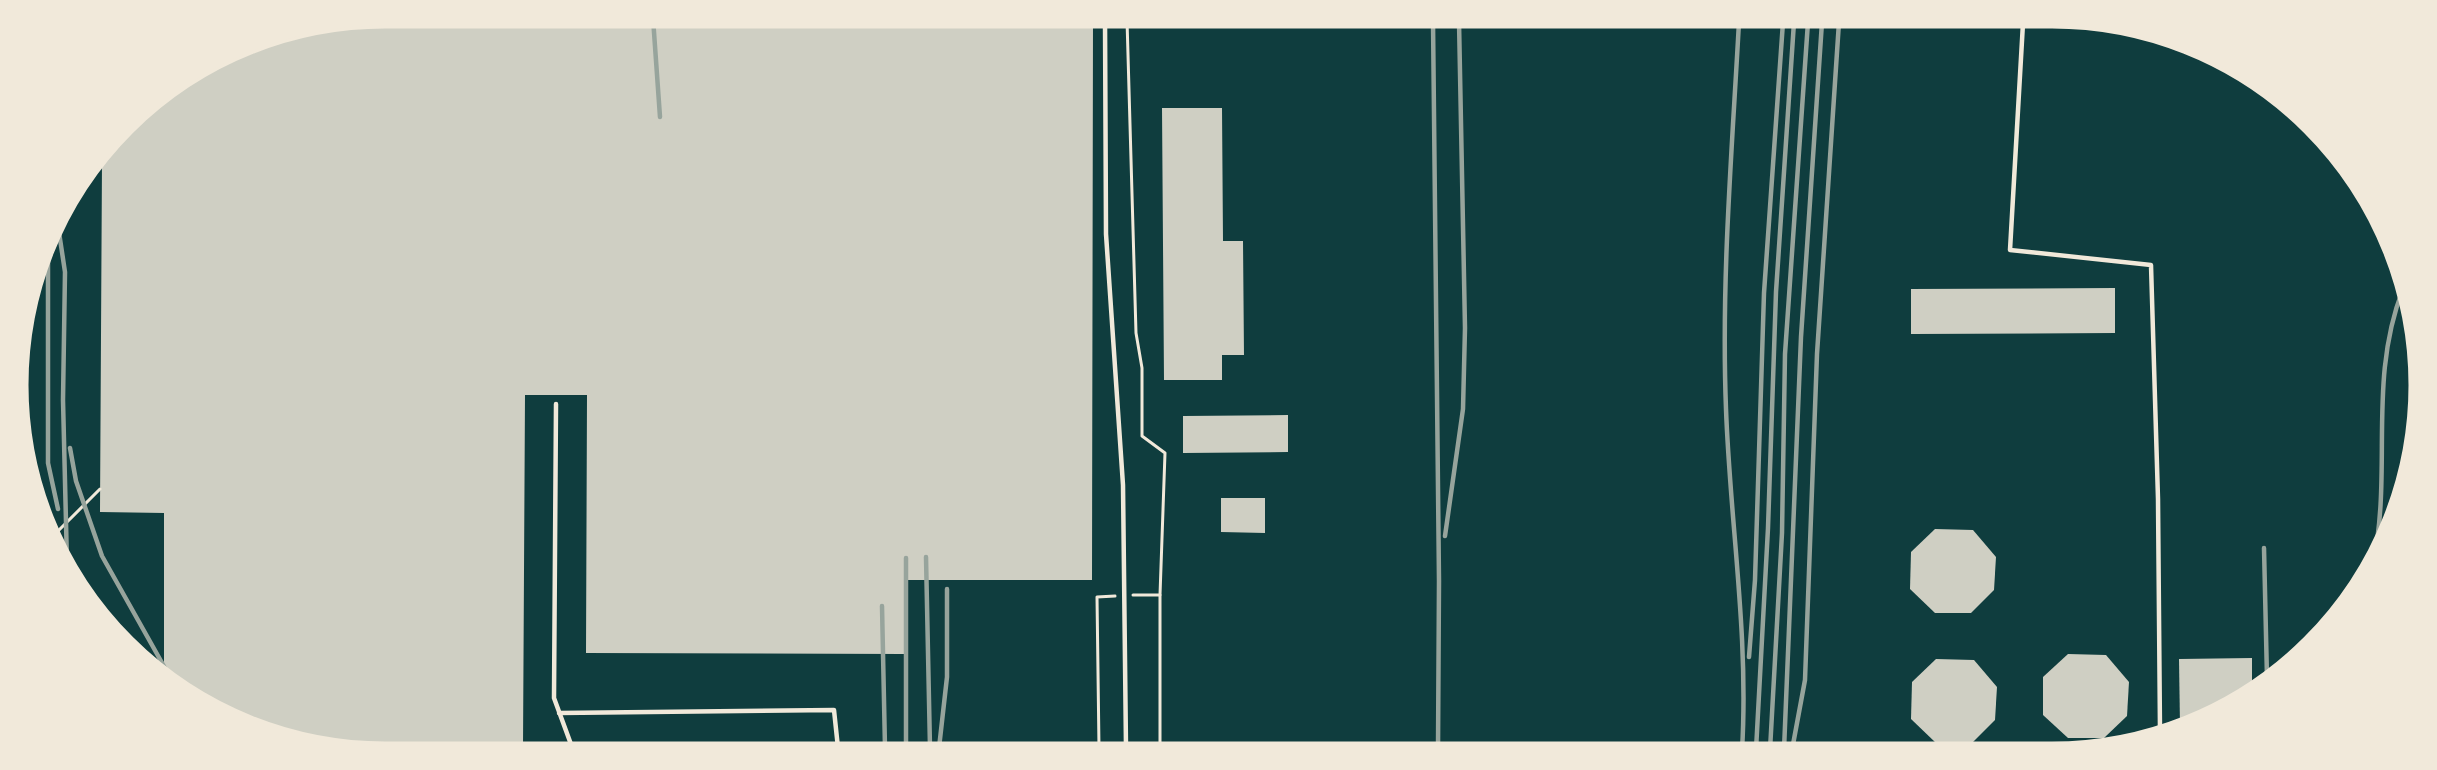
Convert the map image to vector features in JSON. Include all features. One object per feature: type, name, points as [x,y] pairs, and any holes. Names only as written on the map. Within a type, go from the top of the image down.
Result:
[{"type":"lane","points":[[1105,27],[1106,234],[1123,485],[1126,743]]},
{"type":"lane","points":[[2023,27],[2010,250],[2151,265],[2158,499],[2160,726]]},
{"type":"lane","points":[[556,404],[554,698],[570,743]]},
{"type":"lane","points":[[559,713],[834,710],[838,743]]},
{"type":"path","points":[[1127,27],[1136,333],[1142,368],[1142,436],[1165,453],[1160,595],[1160,743]]},
{"type":"path","points":[[58,531],[100,489]]},
{"type":"path","points":[[1099,743],[1097,597],[1160,595]]},
{"type":"building","points":[[385,27],[1093,27],[1092,580],[904,580],[904,654],[586,653],[587,395],[525,395],[523,743],[362,742],[292,731],[248,716],[206,695],[164,666],[164,513],[100,512],[102,166],[132,132],[167,101],[186,87],[227,64],[292,39],[338,30]]},
{"type":"building","points":[[1208,27],[1272,27],[1272,28]]},
{"type":"building","points":[[1162,108],[1222,108],[1223,241],[1243,241],[1244,355],[1222,355],[1222,380],[1164,380]]},
{"type":"building","points":[[2115,288],[2115,333],[1911,334],[1911,289]]},
{"type":"building","points":[[1288,415],[1288,452],[1183,453],[1183,416]]},
{"type":"building","points":[[1221,498],[1265,498],[1265,533],[1221,532]]},
{"type":"building","points":[[1935,529],[1973,530],[1996,557],[1994,590],[1971,613],[1935,613],[1910,589],[1911,552]]},
{"type":"building","points":[[2068,654],[2106,655],[2129,682],[2127,716],[2104,738],[2068,738],[2043,715],[2043,677]]},
{"type":"building","points":[[2252,658],[2252,682],[2210,706],[2180,719],[2179,659]]},
{"type":"building","points":[[1936,659],[1974,660],[1997,687],[1995,720],[1972,743],[1936,743],[1911,719],[1912,682]]},
{"type":"railway","points":[[654,27],[660,117]]},
{"type":"railway","points":[[1433,27],[1439,581],[1438,743]]},
{"type":"railway","points":[[1445,536],[1463,409],[1465,328],[1459,27]]},
{"type":"railway","points":[[1739,27],[1728,216],[1725,361],[1728,451],[1743,665],[1742,743]]},
{"type":"railway","points":[[1749,657],[1755,580],[1764,293],[1783,27]]},
{"type":"railway","points":[[1756,743],[1768,528],[1776,292],[1794,27]]},
{"type":"railway","points":[[1770,743],[1782,533],[1785,354],[1808,27]]},
{"type":"railway","points":[[1784,743],[1801,337],[1822,27]]},
{"type":"railway","points":[[1793,743],[1805,680],[1817,354],[1839,27]]},
{"type":"railway","points":[[60,236],[65,272],[63,400],[67,548]]},
{"type":"railway","points":[[48,264],[48,463],[58,509]]},
{"type":"railway","points":[[2379,531],[2386,358],[2392,323],[2400,299]]},
{"type":"railway","points":[[70,448],[76,481],[102,556],[164,667]]},
{"type":"railway","points":[[2264,548],[2267,671]]},
{"type":"railway","points":[[926,557],[930,743]]},
{"type":"railway","points":[[906,558],[906,743]]},
{"type":"railway","points":[[940,743],[947,677],[947,589]]},
{"type":"railway","points":[[882,606],[885,743]]}]
